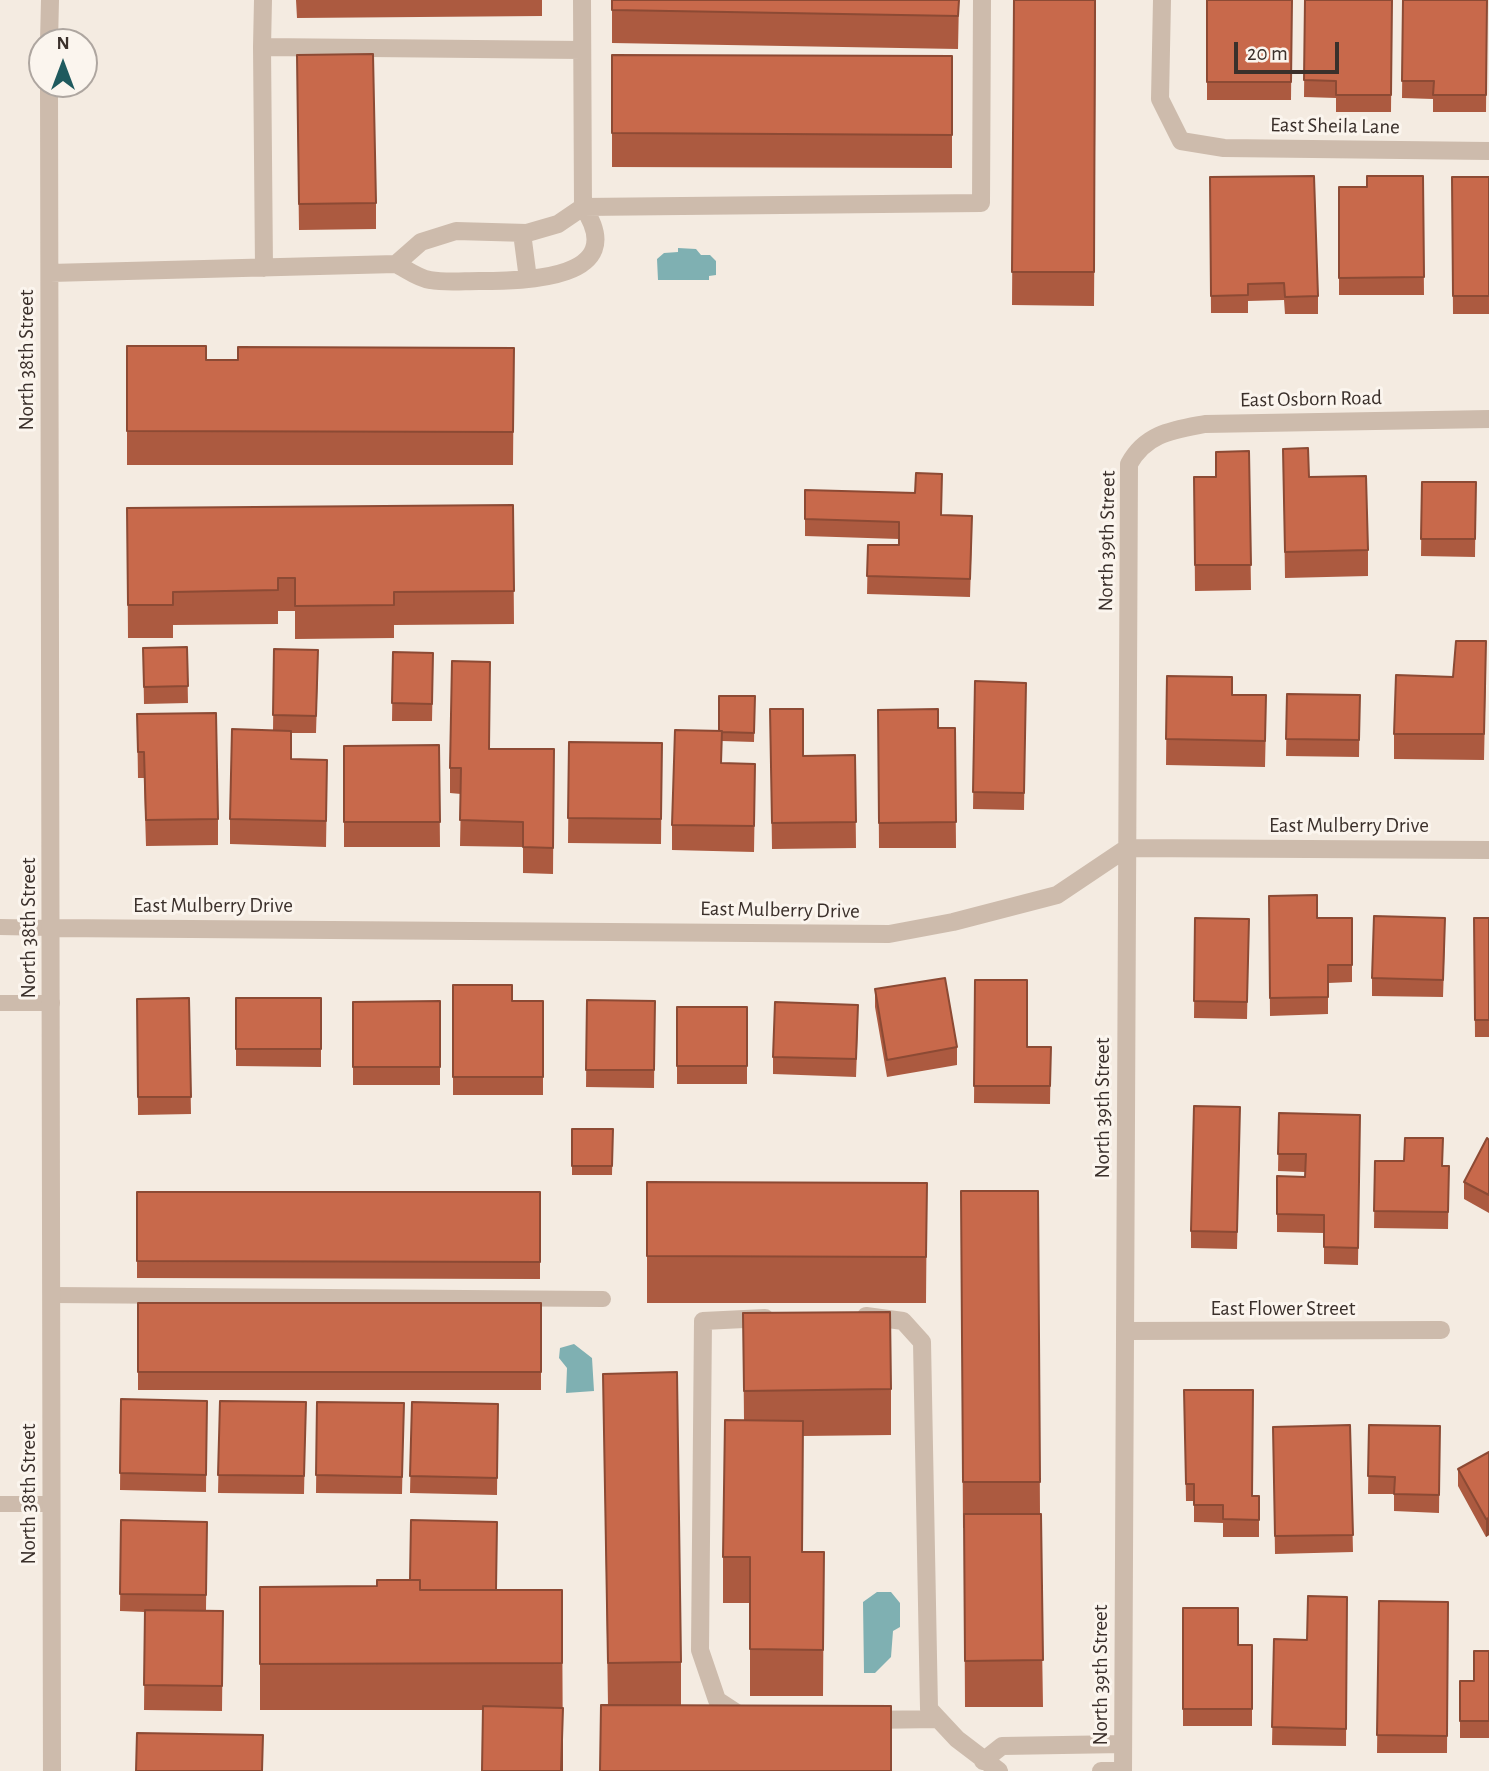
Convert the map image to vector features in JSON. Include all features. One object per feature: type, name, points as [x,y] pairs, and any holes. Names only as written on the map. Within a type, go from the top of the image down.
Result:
[{"type":"street","points":[[49,28],[50,0]]},
{"type":"street","points":[[262,0],[264,268]]},
{"type":"street","points":[[50,273],[396,264],[428,281],[528,279],[564,274],[589,259],[596,245],[596,226],[583,207],[582,0]]},
{"type":"street","points":[[396,264],[421,242],[456,231],[522,233],[558,224],[583,207],[981,203],[982,0]]},
{"type":"street","name":"East Sheila Lane","points":[[1162,0],[1160,99],[1181,141],[1224,148],[1489,151]]},
{"type":"street","points":[[262,47],[582,50]]},
{"type":"street","name":"North 38th Street","points":[[49,98],[52,1771]]},
{"type":"street","points":[[522,233],[528,279]]},
{"type":"street","name":"East Osborn Road","points":[[1138,447],[1161,432],[1205,424],[1489,419]]},
{"type":"street","name":"North 39th Street","points":[[1123,1771],[1129,464],[1138,447]]},
{"type":"street","name":"East Mulberry Drive","points":[[52,928],[889,934],[953,922],[1056,895],[1127,848],[1489,850]]},
{"type":"street","points":[[846,1315],[903,1321],[922,1342],[929,1709],[991,1766],[1002,1746],[1123,1744]]},
{"type":"street","points":[[721,1720],[753,1720],[717,1700],[700,1650],[703,1321],[781,1318]]},
{"type":"street","name":"East Flower Street","points":[[1125,1331],[1441,1330]]},
{"type":"street","points":[[848,1721],[938,1719]]},
{"type":"street","points":[[1101,1771],[1123,1771]]},
{"type":"lane","points":[[0,927],[52,928]]},
{"type":"lane","points":[[0,1003],[52,1003]]},
{"type":"lane","points":[[52,1295],[603,1299]]},
{"type":"lane","points":[[0,1504],[52,1504]]},
{"type":"water","points":[[678,248],[696,249],[701,255],[710,255],[716,261],[716,275],[709,276],[709,280],[658,280],[657,259],[664,253],[678,252]]},
{"type":"water","points":[[574,1344],[592,1358],[594,1391],[566,1393],[567,1368],[559,1358],[560,1348]]},
{"type":"water","points":[[877,1592],[891,1592],[900,1603],[900,1627],[893,1631],[891,1657],[875,1673],[864,1673],[863,1602]]},
{"type":"building","points":[[612,0],[959,0],[958,16],[612,10]]},
{"type":"building","points":[[1014,0],[1095,0],[1094,272],[1012,272]]},
{"type":"building","points":[[1207,0],[1292,0],[1291,82],[1207,82]]},
{"type":"building","points":[[1305,0],[1392,0],[1391,95],[1336,95],[1336,81],[1304,80]]},
{"type":"building","points":[[1403,0],[1487,0],[1486,95],[1433,95],[1434,81],[1402,81]]},
{"type":"building","points":[[373,54],[376,203],[299,204],[297,55]]},
{"type":"building","points":[[612,55],[952,56],[952,135],[612,133]]},
{"type":"building","points":[[1314,176],[1318,296],[1285,297],[1284,283],[1248,284],[1248,295],[1211,296],[1210,177]]},
{"type":"building","points":[[1367,176],[1423,176],[1424,277],[1339,278],[1339,187],[1367,187]]},
{"type":"building","points":[[1452,177],[1489,177],[1489,296],[1453,296]]},
{"type":"building","points":[[127,346],[206,346],[206,360],[238,360],[238,347],[514,348],[513,432],[127,431]]},
{"type":"building","points":[[1308,448],[1309,477],[1366,476],[1368,550],[1285,552],[1283,449]]},
{"type":"building","points":[[1249,451],[1251,565],[1195,565],[1194,477],[1216,477],[1216,452]]},
{"type":"building","points":[[916,473],[942,474],[941,515],[972,516],[970,579],[867,576],[868,545],[899,545],[899,522],[805,519],[805,490],[915,493]]},
{"type":"building","points":[[1422,482],[1476,482],[1475,539],[1421,539]]},
{"type":"building","points":[[513,505],[514,591],[394,592],[394,605],[295,606],[295,578],[278,578],[278,590],[173,592],[173,605],[128,605],[127,508]]},
{"type":"building","points":[[1456,641],[1486,641],[1484,734],[1394,734],[1396,675],[1453,677]]},
{"type":"building","points":[[187,647],[188,686],[144,687],[143,648]]},
{"type":"building","points":[[274,649],[318,650],[316,716],[273,715]]},
{"type":"building","points":[[393,652],[433,653],[432,704],[392,703]]},
{"type":"building","points":[[452,661],[490,662],[489,749],[554,749],[553,848],[523,847],[523,822],[460,820],[461,768],[450,768]]},
{"type":"building","points":[[1167,676],[1232,677],[1232,695],[1266,695],[1265,741],[1166,739]]},
{"type":"building","points":[[975,681],[1026,683],[1024,793],[973,792]]},
{"type":"building","points":[[1287,694],[1360,695],[1359,740],[1286,739]]},
{"type":"building","points":[[719,696],[755,696],[754,733],[719,731]]},
{"type":"building","points":[[770,709],[803,709],[803,756],[855,755],[856,822],[772,823]]},
{"type":"building","points":[[938,709],[938,728],[955,728],[956,822],[879,823],[878,710]]},
{"type":"building","points":[[216,713],[218,819],[146,820],[144,752],[138,752],[137,714]]},
{"type":"building","points":[[232,729],[291,731],[291,759],[327,760],[326,821],[230,819]]},
{"type":"building","points":[[675,730],[722,731],[721,763],[755,764],[754,826],[672,825]]},
{"type":"building","points":[[569,742],[662,743],[661,819],[568,818]]},
{"type":"building","points":[[439,745],[440,822],[344,822],[344,746]]},
{"type":"building","points":[[1317,895],[1317,918],[1352,918],[1352,965],[1328,965],[1328,997],[1270,998],[1269,896]]},
{"type":"building","points":[[1374,916],[1445,918],[1443,980],[1372,978]]},
{"type":"building","points":[[1195,918],[1249,919],[1247,1002],[1194,1001]]},
{"type":"building","points":[[1474,918],[1489,918],[1489,1020],[1475,1020]]},
{"type":"building","points":[[945,978],[957,1047],[887,1060],[875,989]]},
{"type":"building","points":[[975,980],[1027,980],[1027,1047],[1051,1047],[1050,1086],[974,1086]]},
{"type":"building","points":[[453,985],[512,985],[512,1001],[543,1001],[543,1077],[453,1077]]},
{"type":"building","points":[[189,998],[191,1097],[138,1097],[137,999]]},
{"type":"building","points":[[236,998],[321,998],[321,1049],[236,1049]]},
{"type":"building","points":[[587,1000],[655,1001],[654,1070],[586,1070]]},
{"type":"building","points":[[440,1001],[440,1067],[353,1067],[353,1002]]},
{"type":"building","points":[[775,1002],[858,1005],[856,1059],[773,1057]]},
{"type":"building","points":[[677,1007],[747,1007],[747,1066],[677,1066]]},
{"type":"building","points":[[1194,1106],[1240,1107],[1237,1232],[1191,1231]]},
{"type":"building","points":[[1279,1113],[1360,1115],[1358,1248],[1324,1247],[1324,1215],[1277,1214],[1277,1176],[1305,1177],[1306,1154],[1278,1154]]},
{"type":"building","points":[[572,1129],[613,1129],[612,1166],[572,1166]]},
{"type":"building","points":[[1405,1138],[1443,1138],[1442,1166],[1449,1166],[1448,1212],[1374,1211],[1375,1161],[1404,1161]]},
{"type":"building","points":[[1487,1138],[1489,1140],[1489,1195],[1464,1182]]},
{"type":"building","points":[[647,1182],[927,1183],[926,1257],[647,1256]]},
{"type":"building","points":[[961,1191],[1038,1191],[1040,1482],[963,1482]]},
{"type":"building","points":[[137,1192],[540,1192],[540,1262],[137,1261]]},
{"type":"building","points":[[138,1303],[541,1303],[541,1372],[138,1372]]},
{"type":"building","points":[[890,1312],[891,1389],[744,1391],[743,1313]]},
{"type":"building","points":[[677,1372],[681,1662],[608,1663],[603,1374]]},
{"type":"building","points":[[1184,1390],[1253,1390],[1252,1496],[1259,1496],[1259,1520],[1223,1519],[1223,1505],[1194,1505],[1194,1484],[1186,1484]]},
{"type":"building","points":[[121,1399],[207,1401],[206,1475],[120,1473]]},
{"type":"building","points":[[220,1401],[306,1402],[304,1476],[218,1475]]},
{"type":"building","points":[[317,1402],[404,1403],[402,1477],[316,1475]]},
{"type":"building","points":[[412,1402],[498,1404],[497,1478],[410,1476]]},
{"type":"building","points":[[725,1420],[803,1421],[802,1552],[824,1552],[823,1650],[750,1649],[750,1557],[723,1557]]},
{"type":"building","points":[[1350,1425],[1353,1535],[1275,1536],[1273,1427]]},
{"type":"building","points":[[1369,1425],[1440,1426],[1439,1495],[1394,1494],[1395,1477],[1368,1476]]},
{"type":"building","points":[[1489,1452],[1489,1518],[1486,1519],[1458,1469]]},
{"type":"building","points":[[964,1514],[1041,1514],[1043,1660],[965,1661]]},
{"type":"building","points":[[121,1520],[207,1522],[206,1595],[120,1594]]},
{"type":"building","points":[[411,1520],[497,1522],[496,1590],[420,1590],[420,1580],[410,1580]]},
{"type":"building","points":[[377,1580],[420,1580],[420,1590],[562,1590],[562,1663],[260,1664],[260,1587],[377,1586]]},
{"type":"building","points":[[1308,1596],[1347,1597],[1346,1729],[1272,1727],[1274,1639],[1307,1640]]},
{"type":"building","points":[[1379,1601],[1448,1602],[1447,1736],[1377,1735]]},
{"type":"building","points":[[1183,1608],[1238,1608],[1238,1645],[1252,1645],[1252,1709],[1183,1709]]},
{"type":"building","points":[[145,1610],[223,1611],[222,1686],[144,1685]]},
{"type":"building","points":[[1474,1651],[1489,1651],[1489,1721],[1460,1721],[1460,1681],[1474,1681]]},
{"type":"building","points":[[601,1705],[891,1706],[891,1771],[600,1771]]},
{"type":"building","points":[[483,1706],[563,1708],[561,1771],[482,1771]]},
{"type":"building","points":[[137,1733],[263,1735],[262,1771],[136,1771]]}]
